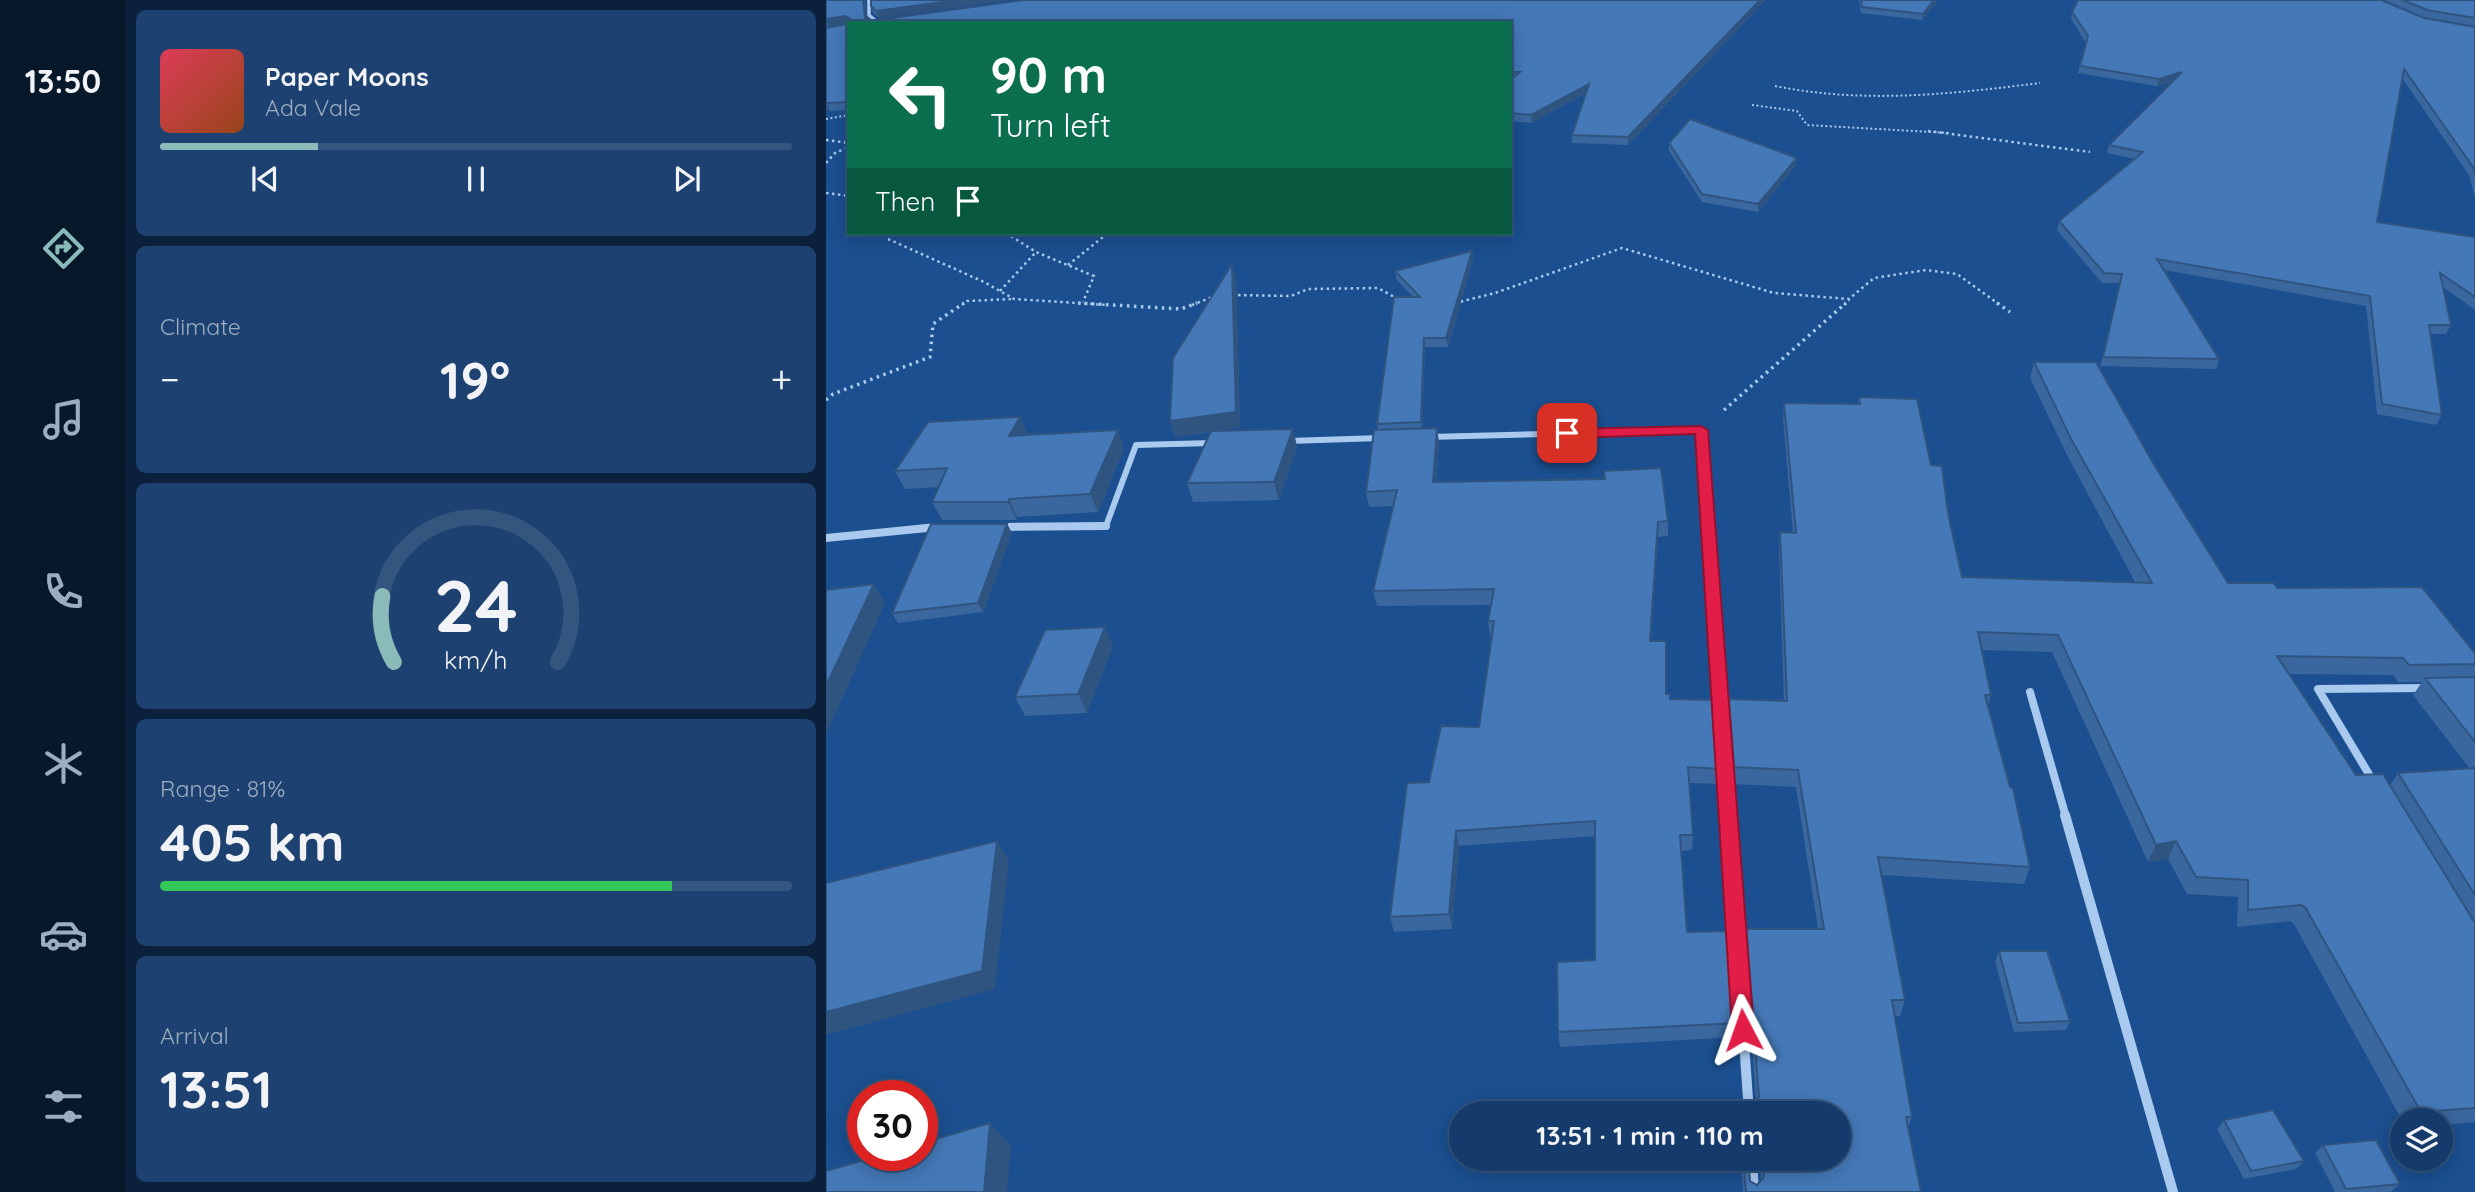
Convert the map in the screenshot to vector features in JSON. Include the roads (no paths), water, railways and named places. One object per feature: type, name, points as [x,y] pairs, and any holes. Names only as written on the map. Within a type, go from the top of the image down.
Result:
[{"type":"street","points":[[869,0],[869,15],[876,21]]},
{"type":"street","points":[[1412,438],[1701,430],[1748,1101]]},
{"type":"street","points":[[1274,441],[1384,438]]},
{"type":"street","points":[[987,527],[1106,526],[1136,445],[1219,443]]},
{"type":"street","points":[[826,538],[947,527]]},
{"type":"street","points":[[2382,795],[2318,689],[2436,688]]},
{"type":"street","points":[[2030,692],[2173,1192]]},
{"type":"street","points":[[1753,1171],[1754,1192]]}]
